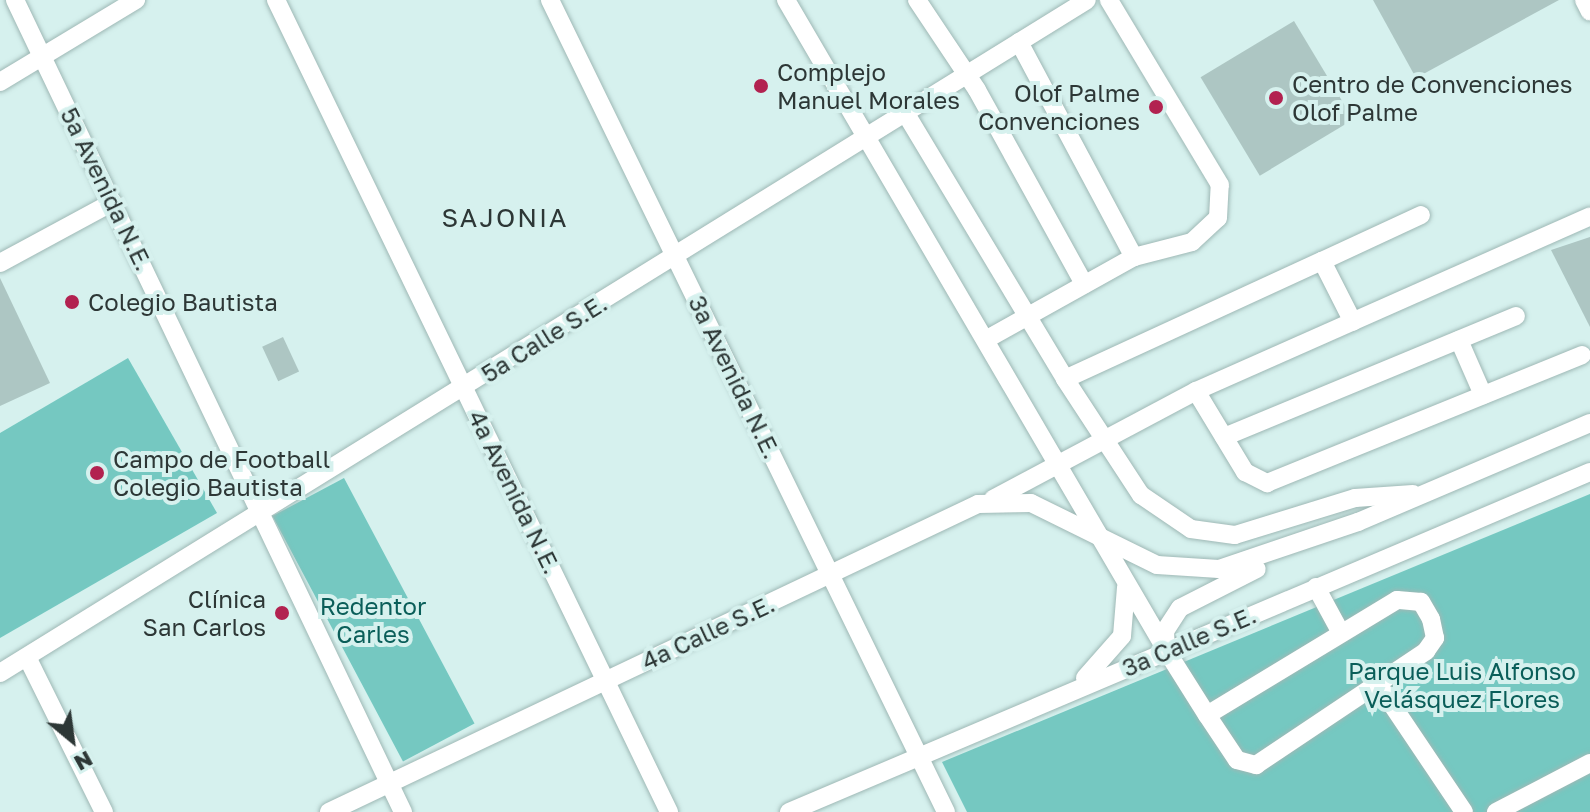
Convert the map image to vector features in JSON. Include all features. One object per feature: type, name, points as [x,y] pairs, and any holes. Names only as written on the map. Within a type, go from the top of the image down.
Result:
[{"type":"street","name":"5a Avenida N.E.","points":[[15,0],[264,512],[403,812]]},
{"type":"street","points":[[0,82],[136,0]]},
{"type":"street","name":"4a Avenida N.E.","points":[[276,0],[669,812]]},
{"type":"street","name":"3a Avenida N.E.","points":[[550,0],[946,812]]},
{"type":"street","points":[[786,0],[1059,461],[1126,583],[1166,650],[1207,715],[1237,760],[1256,765],[1378,684],[1435,638],[1421,602],[1397,600],[1207,715]]},
{"type":"street","points":[[917,0],[1084,284]]},
{"type":"street","name":"5a Calle S.E.","points":[[0,673],[867,141],[1087,0]]},
{"type":"street","points":[[987,339],[1134,257],[1192,242],[1218,218],[1222,198],[1109,0]]},
{"type":"street","points":[[1584,0],[1590,12]]},
{"type":"street","points":[[1019,42],[1134,257]]},
{"type":"street","points":[[906,114],[1025,316],[1103,439],[1150,503],[1211,533],[1258,530],[1355,498],[1428,493]]},
{"type":"street","points":[[0,263],[113,202]]},
{"type":"street","points":[[1065,379],[1421,215]]},
{"type":"street","points":[[987,502],[1059,461],[1196,391],[1590,216]]},
{"type":"street","points":[[1322,261],[1353,322]]},
{"type":"street","points":[[1224,437],[1516,316]]},
{"type":"street","points":[[1459,340],[1483,395]]},
{"type":"street","points":[[1196,391],[1245,472],[1267,483],[1582,355]]},
{"type":"street","points":[[1166,650],[1168,623],[1192,599],[1358,522],[1590,423]]},
{"type":"street","name":"3a Calle S.E.","points":[[789,812],[1590,472]]},
{"type":"street","name":"4a Calle S.E.","points":[[329,812],[987,502],[1031,503],[1094,528]]},
{"type":"street","points":[[1094,528],[1140,558],[1195,570],[1242,564],[1358,522]]},
{"type":"street","points":[[1063,694],[1119,642],[1126,583]]},
{"type":"street","points":[[1316,587],[1341,633]]},
{"type":"street","points":[[27,657],[104,812]]},
{"type":"street","points":[[1378,684],[1464,812]]},
{"type":"street","points":[[1496,812],[1590,763]]},
{"type":"green space","name":"Campo de Football Colegio Bautista","points":[[128,358],[217,513],[0,638],[0,433]]},
{"type":"green space","name":"Redentor Carles","points":[[344,478],[475,723],[403,761],[272,516]]},
{"type":"green space","name":"Parque Luis Alfonso Velásquez Flores","points":[[1590,494],[1590,812],[967,812],[942,762]]},
{"type":"building","points":[[1373,0],[1559,0],[1416,78]]},
{"type":"building","name":"Centro de Convenciones Olof Palme","points":[[1294,21],[1353,120],[1260,176],[1201,77]]},
{"type":"building","points":[[1590,237],[1590,327],[1551,250]]},
{"type":"building","points":[[0,278],[50,383],[0,406]]},
{"type":"building","points":[[283,337],[299,371],[278,381],[262,347]]},
{"type":"place","name":"Complejo Manuel Morales","points":[[761,86]]},
{"type":"place","name":"Centro de Convenciones Olof Palme","points":[[1276,98]]},
{"type":"place","name":"Olof Palme Convenciones","points":[[1156,107]]},
{"type":"place","name":"Colegio Bautista","points":[[72,302]]},
{"type":"place","name":"Campo de Football Colegio Bautista","points":[[97,473]]},
{"type":"place","name":"Clínica San Carlos","points":[[282,613]]},
{"type":"district","name":"SAJONIA","points":[[505,218]]}]
